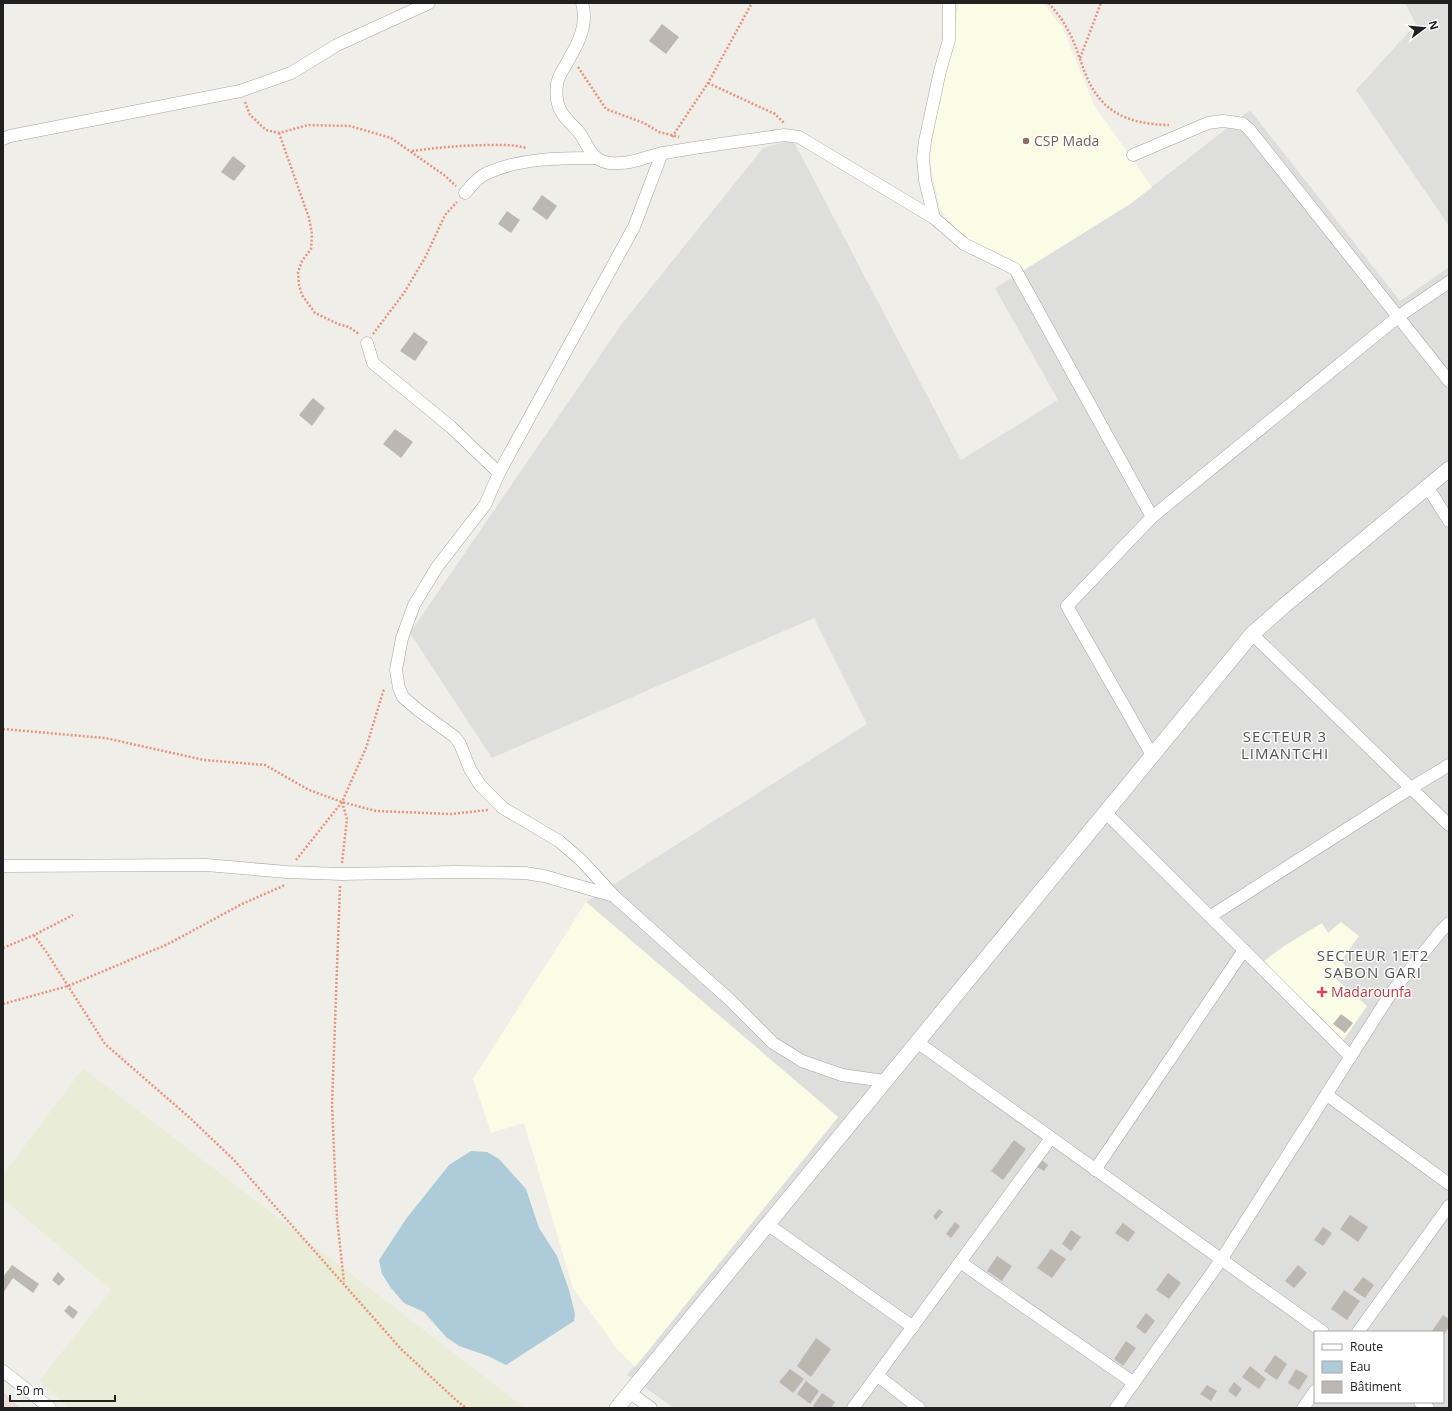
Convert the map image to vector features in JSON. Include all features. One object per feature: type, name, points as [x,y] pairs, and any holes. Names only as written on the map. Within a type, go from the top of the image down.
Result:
[{"type":"street","points":[[3,139],[10,136],[240,91],[291,73],[337,45],[429,3]]},
{"type":"street","points":[[582,3],[585,12],[584,22],[571,57],[557,82],[556,98],[558,108],[568,123],[579,133],[596,158]]},
{"type":"street","points":[[934,218],[925,180],[923,158],[925,141],[940,71],[949,40],[949,3]]},
{"type":"street","points":[[1133,155],[1208,123],[1223,121],[1243,124],[1249,129],[1399,316],[1449,382]]},
{"type":"street","points":[[465,193],[477,179],[486,173],[515,164],[558,158],[596,158],[605,162],[620,164],[637,162],[662,153],[784,135],[799,137],[934,218],[964,244],[1015,269],[1152,517]]},
{"type":"street","points":[[662,153],[634,227],[499,473],[485,505],[437,567],[414,605],[402,638],[396,670],[399,688],[404,697],[418,710],[455,737],[460,744],[470,769],[480,785],[503,808],[560,841],[582,861],[615,897],[730,1000],[773,1043],[802,1061],[842,1075],[884,1081]]},
{"type":"street","points":[[1152,755],[1067,606],[1152,517],[1399,316],[1449,282]]},
{"type":"street","points":[[366,343],[373,363],[451,427],[499,473]]},
{"type":"street","points":[[617,1408],[1252,634],[1449,469]]},
{"type":"street","points":[[1427,486],[1449,521]]},
{"type":"street","points":[[1252,634],[1449,825]]},
{"type":"street","points":[[1211,916],[1449,765]]},
{"type":"street","points":[[1105,812],[1351,1057]]},
{"type":"street","points":[[3,866],[206,866],[341,874],[456,872],[525,874],[544,876],[615,897]]},
{"type":"street","points":[[1116,1408],[1221,1260],[1392,993],[1449,922]]},
{"type":"street","points":[[1095,1170],[1244,950]]},
{"type":"street","points":[[917,1042],[1322,1331]]},
{"type":"street","points":[[1326,1095],[1449,1184]]},
{"type":"street","points":[[853,1408],[878,1376],[1051,1138]]},
{"type":"street","points":[[1359,1331],[1449,1206]]},
{"type":"street","points":[[767,1224],[913,1327]]},
{"type":"street","points":[[960,1262],[1134,1383]]},
{"type":"street","points":[[3,1371],[50,1408]]},
{"type":"street","points":[[878,1376],[919,1408]]},
{"type":"street","points":[[630,1392],[651,1408]]},
{"type":"street","points":[[1303,1408],[1314,1392]]},
{"type":"path","points":[[662,153],[708,83],[752,3]]},
{"type":"path","points":[[1048,3],[1066,25],[1085,74],[1099,99],[1116,114],[1138,123],[1176,125]]},
{"type":"path","points":[[1080,58],[1101,3]]},
{"type":"path","points":[[571,57],[606,109],[672,136],[680,137]]},
{"type":"path","points":[[708,83],[775,114],[799,137]]},
{"type":"path","points":[[240,91],[250,115],[266,130],[279,133],[308,125],[350,126],[391,138],[412,151],[465,193],[446,215],[426,256],[408,287],[366,343],[357,332],[349,327],[338,324],[314,312],[302,294],[299,286],[298,272],[302,260],[311,249],[312,234],[309,218],[279,133]]},
{"type":"path","points":[[412,151],[439,147],[485,145],[518,146],[531,150]]},
{"type":"path","points":[[274,889],[342,802],[366,748],[383,692],[396,670]]},
{"type":"path","points":[[3,729],[105,738],[204,760],[265,765],[309,790],[342,802],[376,811],[451,814],[503,808]]},
{"type":"path","points":[[342,802],[347,819],[341,874],[332,1104],[337,1218],[344,1283]]},
{"type":"path","points":[[3,1004],[68,986],[168,944],[242,904],[274,889],[290,884]]},
{"type":"path","points":[[3,948],[34,935],[72,915]]},
{"type":"path","points":[[34,935],[105,1044],[190,1118],[234,1160],[401,1349],[466,1408]]},
{"type":"shaded area","name":"CSP Mada","points":[[959,3],[1043,3],[1062,27],[1094,105],[1152,187],[1130,204],[1024,270],[962,237],[940,209],[929,157]]},
{"type":"shaded area","points":[[1405,3],[1449,3],[1449,226],[1356,90],[1416,24]]},
{"type":"shaded area","points":[[1250,110],[1400,301],[1449,267],[1449,1408],[674,1408],[627,1375],[838,1117],[586,902],[867,724],[814,618],[492,758],[410,633],[621,325],[763,148],[793,140],[961,460],[1058,400],[995,288],[1130,204]]},
{"type":"shaded area","points":[[586,902],[838,1117],[635,1367],[617,1349],[573,1288],[524,1123],[491,1133],[473,1079]]},
{"type":"shaded area","name":"Madarounfa","points":[[1341,922],[1359,936],[1341,961],[1346,967],[1335,978],[1367,1006],[1342,1042],[1264,961],[1284,946],[1322,923],[1328,933]]},
{"type":"shaded area","points":[[83,1068],[525,1408],[69,1408],[39,1381],[111,1290],[3,1199],[3,1175]]},
{"type":"shaded area","points":[[3,1392],[20,1408],[3,1408]]},
{"type":"water","points":[[471,1151],[487,1152],[499,1159],[526,1189],[539,1228],[557,1256],[569,1290],[575,1314],[574,1321],[506,1365],[488,1356],[459,1346],[446,1337],[424,1312],[404,1303],[391,1288],[382,1274],[379,1260],[406,1219],[449,1165]]},
{"type":"building","points":[[662,24],[679,37],[666,54],[649,41]]},
{"type":"building","points":[[233,156],[246,166],[234,181],[221,172]]},
{"type":"building","points":[[542,195],[557,206],[547,220],[532,209]]},
{"type":"building","points":[[507,211],[520,220],[511,233],[498,224]]},
{"type":"building","points":[[414,332],[428,342],[415,361],[400,351]]},
{"type":"building","points":[[313,398],[325,408],[312,426],[299,415]]},
{"type":"building","points":[[395,429],[413,442],[401,458],[383,444]]},
{"type":"building","points":[[1341,1014],[1353,1023],[1345,1033],[1333,1024]]},
{"type":"building","points":[[1014,1140],[1026,1149],[1003,1180],[991,1171]]},
{"type":"building","points":[[1041,1160],[1048,1165],[1044,1171],[1037,1167]]},
{"type":"building","points":[[939,1209],[943,1212],[936,1220],[933,1216]]},
{"type":"building","points":[[1350,1215],[1368,1227],[1358,1242],[1340,1229]]},
{"type":"building","points":[[955,1222],[960,1226],[951,1238],[946,1234]]},
{"type":"building","points":[[1123,1223],[1135,1232],[1128,1242],[1115,1233]]},
{"type":"building","points":[[1323,1227],[1332,1233],[1323,1246],[1314,1240]]},
{"type":"building","points":[[1071,1230],[1081,1237],[1071,1251],[1062,1244]]},
{"type":"building","points":[[1051,1249],[1066,1259],[1052,1278],[1037,1268]]},
{"type":"building","points":[[997,1256],[1012,1266],[1002,1281],[987,1271]]},
{"type":"building","points":[[12,1265],[39,1284],[33,1293],[13,1278],[3,1293],[3,1277]]},
{"type":"building","points":[[1298,1265],[1307,1273],[1294,1288],[1285,1281]]},
{"type":"building","points":[[58,1272],[65,1279],[59,1286],[52,1280]]},
{"type":"building","points":[[1168,1273],[1181,1283],[1169,1299],[1156,1290]]},
{"type":"building","points":[[1363,1277],[1374,1285],[1365,1298],[1353,1290]]},
{"type":"building","points":[[1344,1290],[1360,1301],[1347,1320],[1331,1309]]},
{"type":"building","points":[[69,1305],[78,1312],[73,1319],[64,1311]]},
{"type":"building","points":[[1146,1313],[1155,1321],[1145,1334],[1136,1327]]},
{"type":"building","points":[[1443,1315],[1449,1319],[1449,1327],[1444,1334],[1444,1331],[1432,1331]]},
{"type":"building","points":[[816,1338],[831,1349],[811,1377],[797,1366]]},
{"type":"building","points":[[1126,1341],[1136,1348],[1123,1366],[1114,1359]]},
{"type":"building","points":[[1275,1355],[1287,1364],[1277,1380],[1264,1371]]},
{"type":"building","points":[[1250,1366],[1266,1379],[1259,1389],[1242,1377]]},
{"type":"building","points":[[790,1369],[804,1379],[793,1393],[779,1382]]},
{"type":"building","points":[[1296,1369],[1308,1376],[1299,1390],[1288,1383]]},
{"type":"building","points":[[806,1381],[819,1391],[810,1404],[797,1394]]},
{"type":"building","points":[[1234,1382],[1242,1389],[1236,1397],[1228,1391]]},
{"type":"building","points":[[1207,1385],[1217,1391],[1211,1401],[1200,1394]]},
{"type":"building","points":[[822,1393],[835,1402],[831,1408],[816,1408],[813,1406]]},
{"type":"place","name":"CSP Mada","points":[[1026,141]]},
{"type":"place","name":"Madarounfa","points":[[1322,992]]},
{"type":"district","name":"SECTEUR 3 LIMANTCHI","points":[[1285,746]]},
{"type":"district","name":"SECTEUR 1ET2 SABON GARI","points":[[1373,964]]}]
